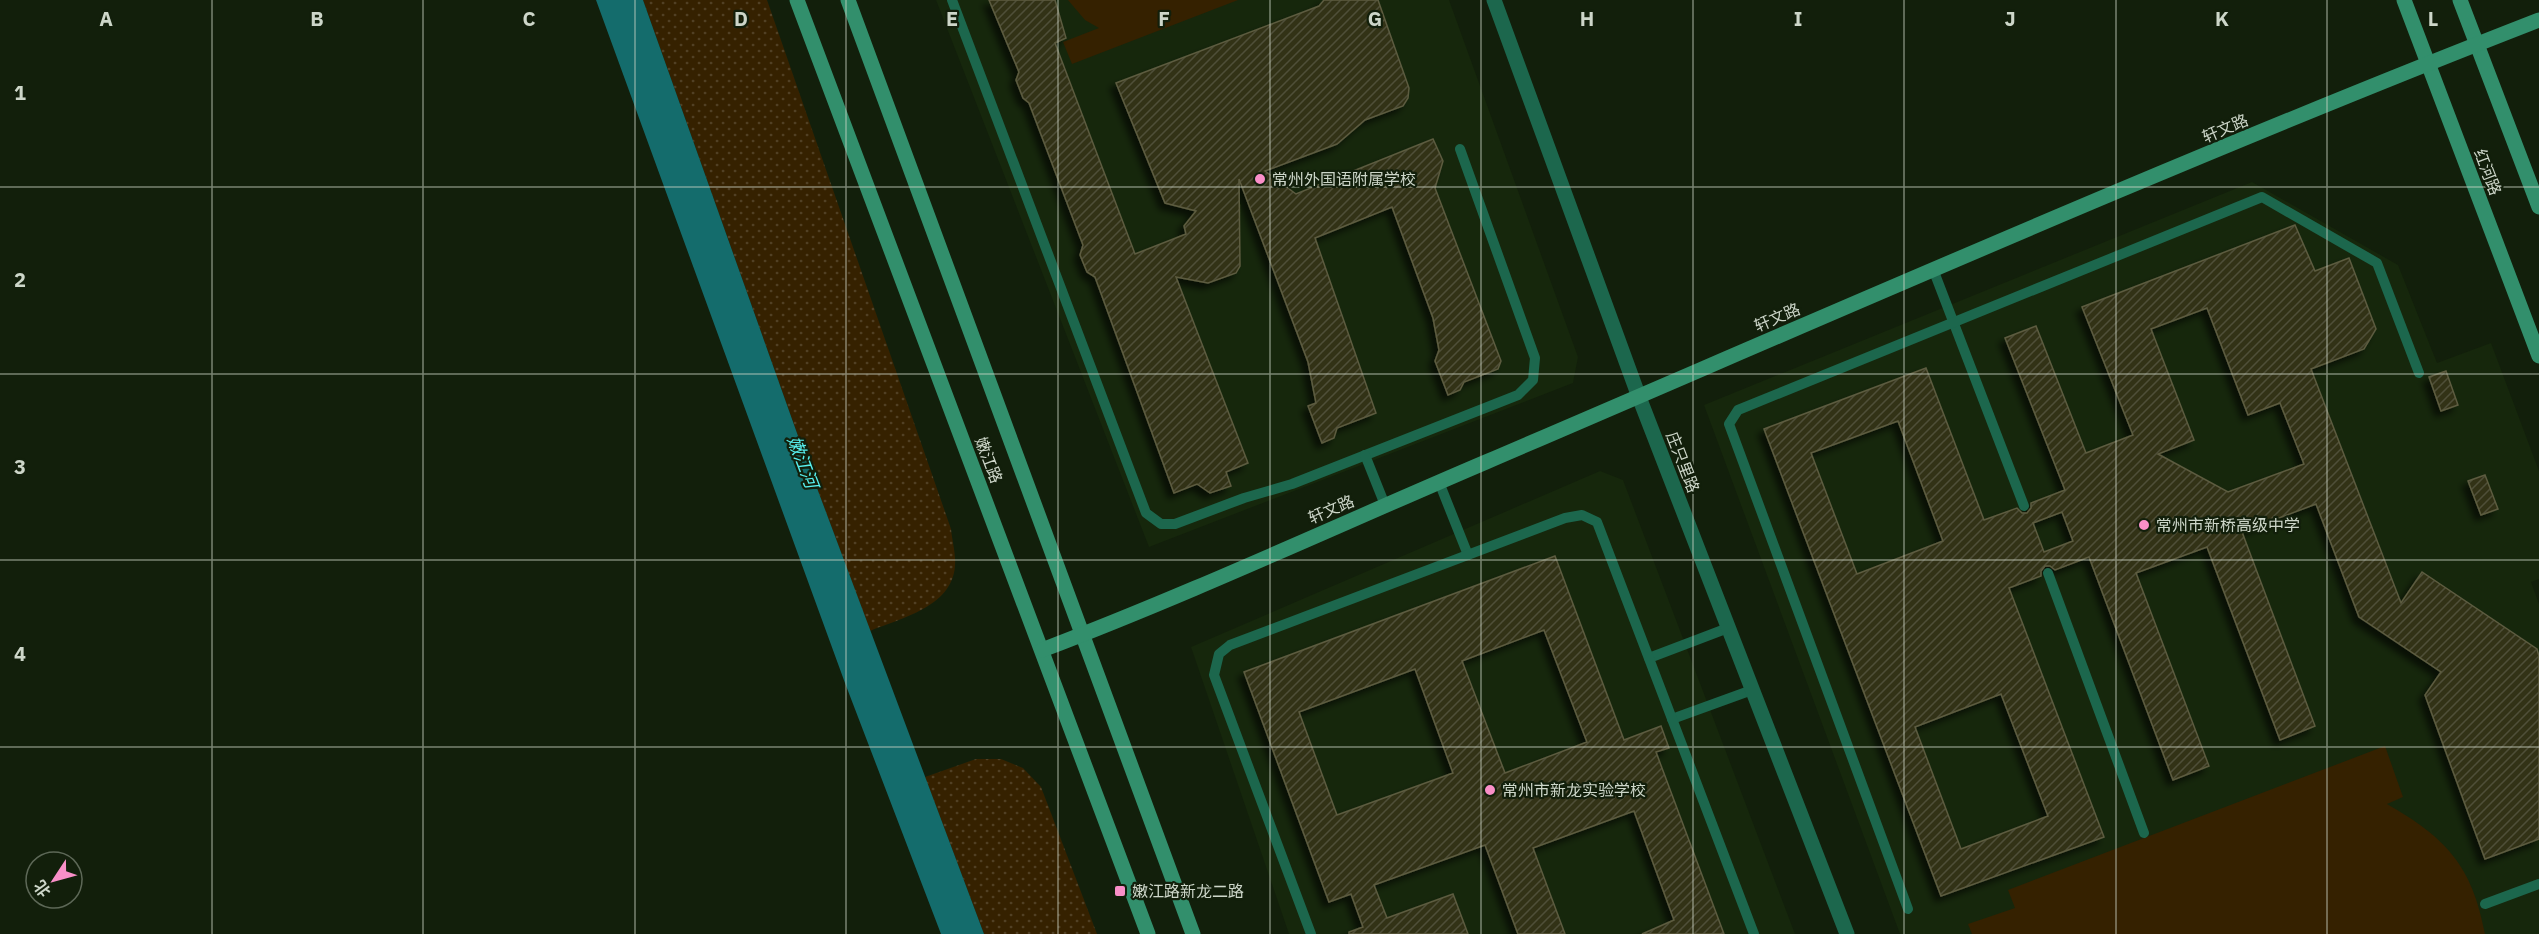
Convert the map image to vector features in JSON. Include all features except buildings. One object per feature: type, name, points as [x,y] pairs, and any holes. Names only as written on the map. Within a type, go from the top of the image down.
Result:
[{"type":"street","name":"嫩江路","points":[[797,0],[1148,934]]},
{"type":"street","name":"嫩江路","points":[[848,0],[1081,636],[1193,934]]},
{"type":"street","name":"庄只里路","points":[[1494,0],[1639,397],[1845,934]]},
{"type":"street","name":"红河路","points":[[2404,0],[2539,356]]},
{"type":"street","points":[[2460,0],[2539,207]]},
{"type":"street","name":"轩文路","points":[[1042,650],[1081,636],[1934,269],[2427,63],[2534,22]]},
{"type":"lane","points":[[952,0],[1146,513],[1161,524],[1175,524],[1244,498],[1292,484],[1518,395],[1533,380],[1535,358],[1460,149]]},
{"type":"lane","points":[[1908,909],[1729,424],[1738,410],[2262,197],[2377,263],[2419,374]]},
{"type":"lane","points":[[1934,269],[2024,506]]},
{"type":"lane","points":[[1365,455],[1385,505]]},
{"type":"lane","points":[[1438,482],[1468,555]]},
{"type":"lane","points":[[1311,934],[1214,675],[1219,654],[1230,645],[1565,518],[1582,515],[1598,522],[1754,934]]},
{"type":"lane","points":[[2049,573],[2144,833]]},
{"type":"lane","points":[[1649,658],[1728,628]]},
{"type":"lane","points":[[1672,719],[1752,690]]},
{"type":"lane","points":[[2485,904],[2539,884]]},
{"type":"shaded area","points":[[643,0],[767,0],[951,529],[955,561],[952,580],[945,592],[935,601],[910,616],[870,631],[808,464]]},
{"type":"shaded area","name":"常州外国语附属学校","points":[[936,0],[1449,0],[1578,357],[1573,383],[1149,547]]},
{"type":"shaded area","points":[[1068,0],[1238,0],[1072,64],[1063,42],[1099,28],[1085,20]]},
{"type":"shaded area","name":"常州市新桥高级中学","points":[[2252,182],[2398,265],[2437,363],[2491,343],[2539,471],[2539,579],[2531,582],[2539,604],[2539,934],[1900,934],[1704,405]]},
{"type":"shaded area","name":"常州市新龙实验学校","points":[[1600,471],[1623,480],[1795,934],[1289,934],[1191,647]]},
{"type":"shaded area","points":[[2385,746],[2403,797],[2387,804],[2425,829],[2453,856],[2472,889],[2485,934],[1972,934],[1968,924],[2015,908],[2008,890]]},
{"type":"shaded area","points":[[976,759],[1001,759],[1023,768],[1041,787],[1097,934],[984,934],[925,777]]},
{"type":"water","name":"嫩江河","points":[[596,0],[643,0],[808,464],[984,934],[941,934],[845,683]]},
{"type":"place","name":"常州外国语附属学校","points":[[1260,179]]},
{"type":"place","name":"常州市新桥高级中学","points":[[2144,525]]},
{"type":"place","name":"常州市新龙实验学校","points":[[1490,790]]},
{"type":"place","name":"嫩江路新龙二路","points":[[1120,891]]}]
